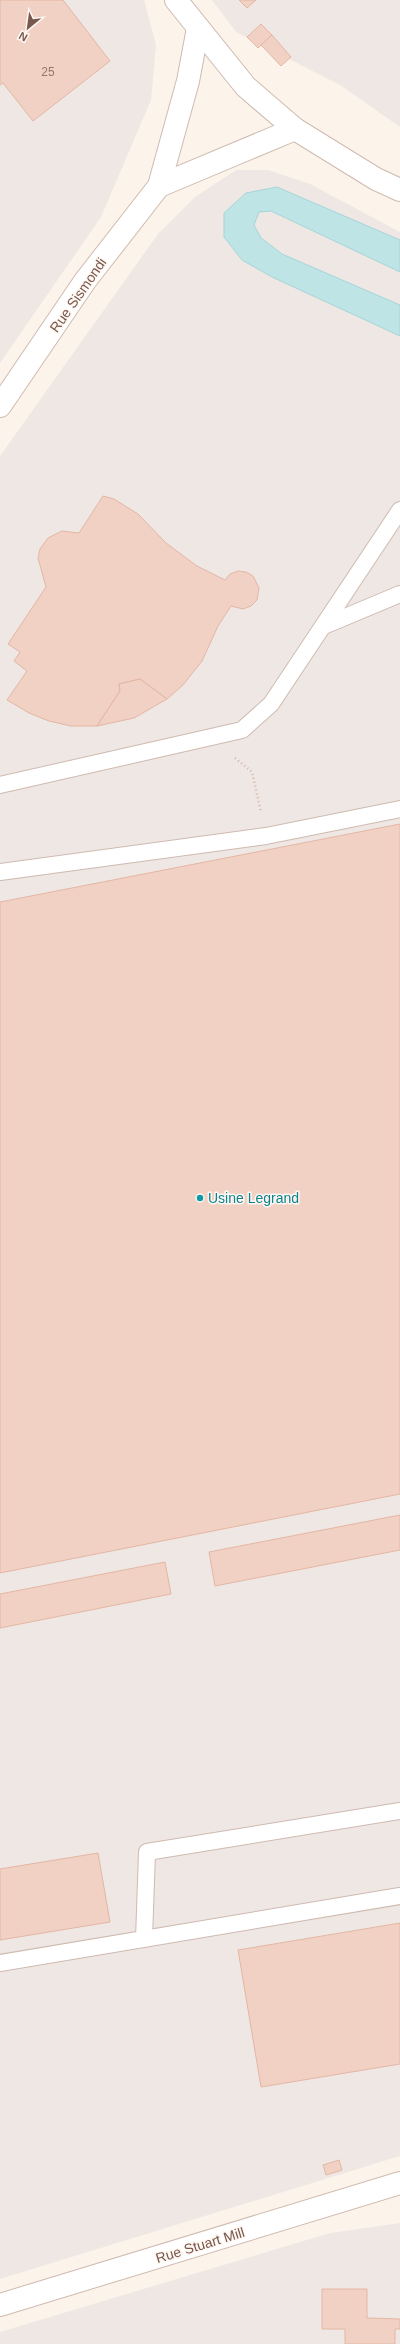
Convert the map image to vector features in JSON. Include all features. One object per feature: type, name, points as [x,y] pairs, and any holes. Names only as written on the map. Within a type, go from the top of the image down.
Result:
[{"type":"street","points":[[176,0],[246,87],[295,129],[376,179],[400,190]]},
{"type":"street","name":"Rue Sismondi","points":[[0,406],[85,280],[159,186],[188,81],[198,28]]},
{"type":"street","name":"Rue Sismondi","points":[[159,186],[295,129]]},
{"type":"street","name":"Rue Stuart Mill","points":[[0,2305],[400,2183]]},
{"type":"lane","points":[[0,785],[242,730],[271,704],[326,624],[400,510]]},
{"type":"lane","points":[[326,624],[400,594]]},
{"type":"lane","points":[[0,872],[266,836],[400,810]]},
{"type":"lane","points":[[144,1939],[147,1852],[400,1811]]},
{"type":"lane","points":[[0,1963],[400,1896]]},
{"type":"path","points":[[210,737],[252,772],[266,836]]},
{"type":"shaded area","points":[[0,0],[144,0],[156,45],[151,100],[101,217],[0,363]]},
{"type":"shaded area","points":[[212,0],[400,0],[400,127],[340,85],[236,32]]},
{"type":"shaded area","points":[[236,170],[268,170],[310,184],[400,232],[400,2156],[0,2279],[0,456],[158,234],[195,197]]},
{"type":"shaded area","points":[[400,2223],[400,2344],[0,2344],[0,2332],[330,2233]]},
{"type":"water","points":[[277,187],[400,240],[400,272],[271,211],[259,212],[254,225],[261,238],[282,254],[400,305],[400,336],[272,277],[242,260],[224,237],[224,213],[246,193]]},
{"type":"building","points":[[0,0],[63,0],[110,61],[33,121],[3,83],[0,85]]},
{"type":"building","points":[[239,0],[256,0],[247,8]]},
{"type":"building","points":[[261,24],[272,35],[258,48],[247,37]]},
{"type":"building","points":[[272,35],[291,57],[281,66],[261,45]]},
{"type":"building","points":[[103,496],[114,499],[138,514],[166,543],[197,566],[225,580],[230,574],[238,571],[246,572],[253,576],[259,588],[257,600],[251,606],[243,609],[231,606],[218,626],[202,661],[183,685],[167,699],[140,679],[119,684],[120,691],[97,726],[71,726],[49,721],[29,713],[7,700],[27,671],[14,661],[20,652],[8,644],[46,587],[38,558],[40,549],[48,538],[62,531],[79,533]]},
{"type":"building","points":[[140,679],[167,699],[134,718],[97,726],[120,691],[119,684]]},
{"type":"building","name":"Usine Legrand","points":[[400,824],[400,1494],[0,1573],[0,902]]},
{"type":"building","points":[[400,1515],[400,1550],[215,1586],[209,1552]]},
{"type":"building","points":[[165,1562],[171,1594],[0,1628],[0,1594]]},
{"type":"building","points":[[98,1853],[110,1922],[0,1940],[0,1869]]},
{"type":"building","points":[[400,1923],[400,2064],[261,2087],[238,1950]]},
{"type":"building","points":[[339,2160],[342,2170],[326,2175],[323,2165]]},
{"type":"building","points":[[322,2289],[367,2289],[367,2318],[400,2319],[400,2329],[395,2329],[395,2344],[345,2344],[345,2329],[322,2329]]},
{"type":"place","name":"Usine Legrand","points":[[200,1198]]}]
